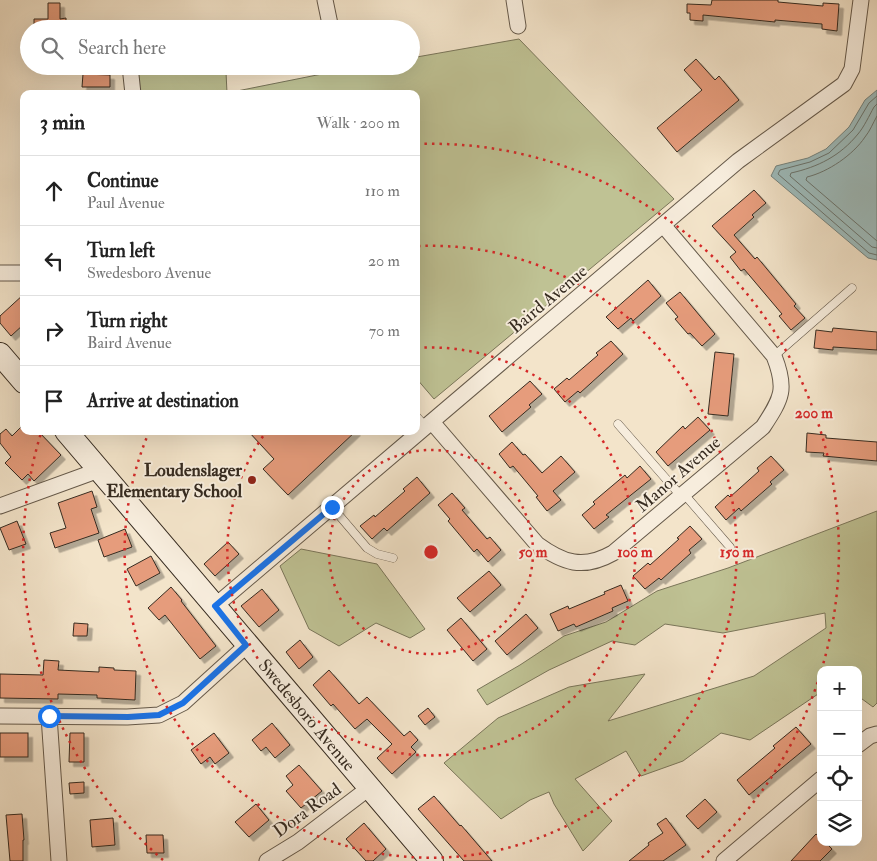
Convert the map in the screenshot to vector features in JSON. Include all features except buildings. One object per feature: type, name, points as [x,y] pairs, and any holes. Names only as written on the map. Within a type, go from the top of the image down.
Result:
[{"type":"street","points":[[325,0],[329,20]]},
{"type":"street","points":[[514,0],[518,26]]},
{"type":"street","name":"Baird Avenue","points":[[425,422],[738,161],[844,84],[852,69],[860,0]]},
{"type":"street","points":[[131,75],[133,90]]},
{"type":"street","name":"Manor Avenue","points":[[425,422],[537,544],[553,556],[567,562],[583,563],[600,560],[613,553],[763,427],[778,402],[782,388],[781,374],[774,356],[663,225]]},
{"type":"street","points":[[0,273],[20,274]]},
{"type":"street","points":[[0,354],[20,377]]},
{"type":"street","name":"Swedesboro Avenue","points":[[69,435],[246,645],[432,861]]},
{"type":"street","name":"Baird Avenue","points":[[215,606],[332,507],[411,435]]},
{"type":"street","points":[[0,506],[99,470]]},
{"type":"street","points":[[0,716],[128,717],[159,715],[183,703],[246,645]]},
{"type":"street","points":[[49,716],[59,861]]},
{"type":"street","points":[[862,742],[870,736],[877,734]]},
{"type":"street","points":[[724,861],[817,782]]},
{"type":"street","name":"Dora Road","points":[[267,861],[298,842],[369,788]]},
{"type":"lane","points":[[774,356],[852,288]]},
{"type":"lane","points":[[618,424],[730,547]]},
{"type":"lane","points":[[332,507],[367,548],[377,554],[393,558]]},
{"type":"green space","points":[[519,39],[674,199],[434,399],[420,383],[420,90],[242,90],[317,75],[420,75],[420,56]]},
{"type":"green space","points":[[128,75],[226,75],[227,90],[128,90]]},
{"type":"green space","points":[[877,511],[877,703],[873,707],[862,699],[862,666],[817,666],[817,695],[750,740],[721,733],[683,761],[641,776],[626,751],[575,779],[612,821],[583,851],[554,804],[549,792],[530,800],[501,819],[444,763],[498,718],[569,687],[645,674],[608,721],[754,676],[826,628],[825,613],[723,633],[665,624],[635,645],[612,641],[549,670],[487,705],[477,690],[564,636],[606,622],[657,591],[728,568]]},
{"type":"green space","points":[[301,549],[377,564],[425,629],[410,638],[376,623],[339,646],[309,629],[280,566]]},
{"type":"water","points":[[877,90],[877,260],[868,258],[771,176],[776,166],[808,158],[826,149],[849,127],[865,100]]},
{"type":"place","name":"Loudenslager Elementary School","points":[[252,480]]},
{"type":"route","points":[[49,716],[128,717],[159,715],[183,703],[246,645],[215,606],[332,507]]}]
